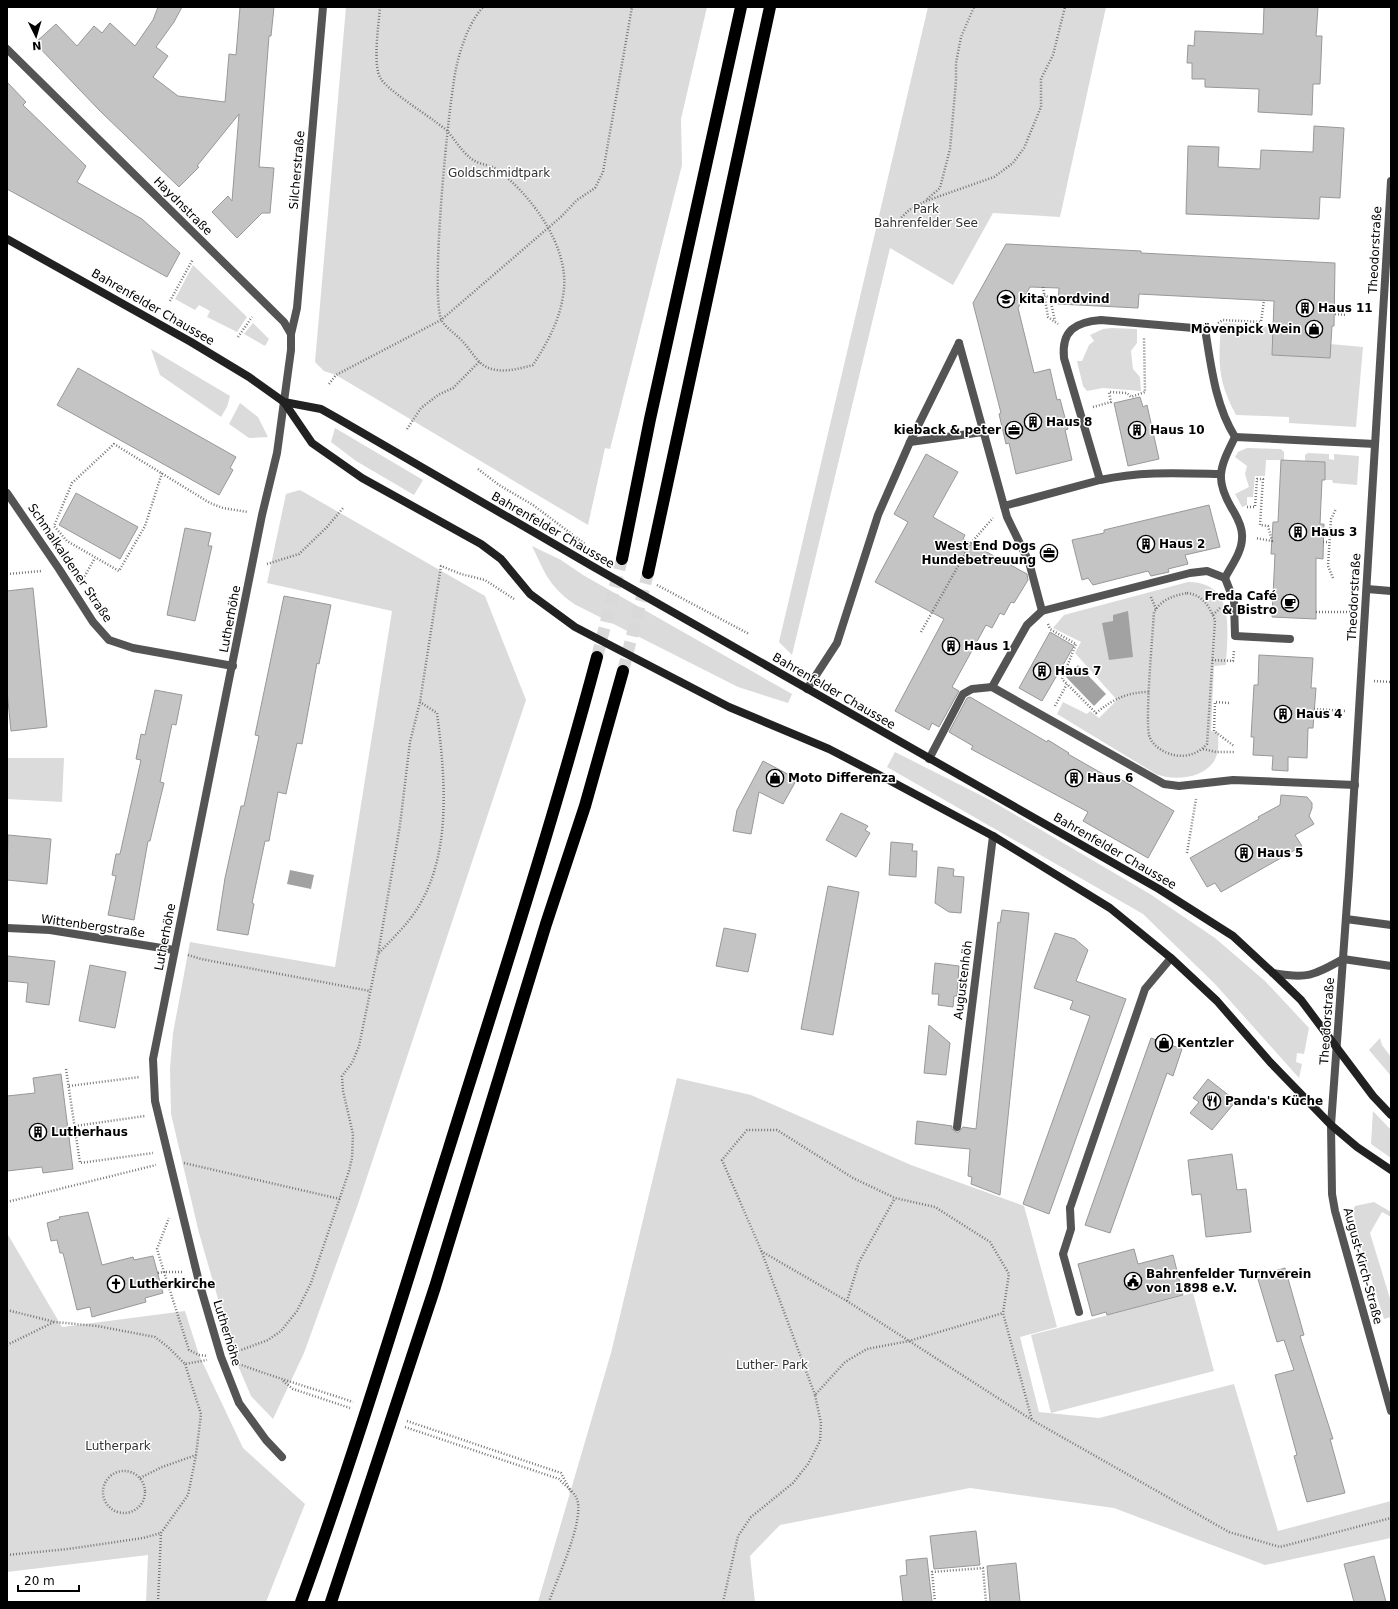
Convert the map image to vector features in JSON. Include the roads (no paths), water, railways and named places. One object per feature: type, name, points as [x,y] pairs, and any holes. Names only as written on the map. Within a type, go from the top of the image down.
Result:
[{"type":"highway","points":[[622,559],[650,420],[741,7]]},
{"type":"highway","points":[[650,577],[770,7]]},
{"type":"highway","points":[[301,1602],[374,1384],[487,1026],[561,787],[597,657]]},
{"type":"highway","points":[[331,1602],[434,1287],[544,932],[585,806],[623,671]]},
{"type":"main road","name":"Bahrenfelder Chaussee","points":[[7,239],[191,342],[249,377],[284,402],[312,443],[362,478],[481,544],[501,559],[530,594],[575,627],[729,707],[829,749],[993,836],[1110,908],[1171,958],[1217,1001],[1270,1062],[1331,1125],[1357,1147],[1391,1170]]},
{"type":"main road","name":"Bahrenfelder Chaussee","points":[[284,402],[321,409],[744,652],[806,690],[1159,889],[1233,936],[1301,1000],[1373,1096],[1391,1115]]},
{"type":"street","name":"Silcherstraße","points":[[291,334],[297,308],[323,7]]},
{"type":"street","name":"Haydnstraße","points":[[7,49],[284,322],[291,334]]},
{"type":"street","name":"Theodorstraße","points":[[1331,1125],[1355,784],[1375,444],[1389,256],[1391,181]]},
{"type":"street","points":[[1100,480],[1081,411],[1064,358],[1064,341],[1070,332],[1085,321],[1096,320],[1205,329],[1216,389],[1227,425],[1235,437]]},
{"type":"street","points":[[284,402],[291,350],[291,334]]},
{"type":"street","points":[[806,690],[837,643],[878,515],[910,442],[959,343],[1007,517],[1029,562],[1042,611]]},
{"type":"street","name":"Lutherhöhe","points":[[282,1456],[266,1440],[238,1403],[221,1357],[199,1282],[155,1101],[153,1059],[233,666],[262,515],[277,453],[284,402]]},
{"type":"street","points":[[910,442],[983,432]]},
{"type":"street","points":[[1235,437],[1375,444]]},
{"type":"street","points":[[1225,578],[1238,553],[1242,538],[1238,518],[1222,488],[1220,474],[1225,456],[1235,437]]},
{"type":"street","points":[[1004,506],[1127,474],[1148,472],[1220,474]]},
{"type":"street","name":"Schmalkaldener Straße","points":[[7,493],[93,622],[109,640],[133,648],[233,666]]},
{"type":"street","points":[[992,687],[1027,625],[1042,611],[1190,573],[1207,571],[1225,578],[1234,601],[1235,636],[1290,639]]},
{"type":"street","points":[[1367,589],[1391,590]]},
{"type":"street","points":[[929,759],[963,694],[972,688],[992,687],[1164,784],[1172,786],[1233,780],[1355,784]]},
{"type":"street","name":"Augustenhöh","points":[[957,1127],[993,836]]},
{"type":"street","points":[[1346,919],[1391,925]]},
{"type":"street","name":"Wittenbergstraße","points":[[7,928],[50,930],[174,950]]},
{"type":"street","points":[[1079,1312],[1063,1254],[1071,1229],[1070,1208],[1145,989],[1171,958]]},
{"type":"street","points":[[1273,973],[1294,977],[1317,974],[1343,959],[1391,966]]},
{"type":"street","name":"August-Kirch-Straße","points":[[1331,1125],[1332,1194],[1335,1211],[1391,1411]]},
{"type":"tunnel","points":[[597,657],[622,559]]},
{"type":"tunnel","points":[[623,671],[648,573]]},
{"type":"place","name":"kita nordvind","points":[[1006,299]]},
{"type":"place","name":"Haus 11","points":[[1305,308]]},
{"type":"place","name":"Mövenpick Wein","points":[[1314,329]]},
{"type":"place","name":"Haus 8","points":[[1033,422]]},
{"type":"place","name":"kieback & peter","points":[[1014,430]]},
{"type":"place","name":"Haus 10","points":[[1137,430]]},
{"type":"place","name":"Haus 3","points":[[1298,532]]},
{"type":"place","name":"Haus 2","points":[[1146,544]]},
{"type":"place","name":"West End Dogs Hundebetreuung","points":[[1049,553]]},
{"type":"place","name":"Freda Café & Bistro","points":[[1290,603]]},
{"type":"place","name":"Haus 1","points":[[951,646]]},
{"type":"place","name":"Haus 7","points":[[1042,671]]},
{"type":"place","name":"Haus 4","points":[[1283,714]]},
{"type":"place","name":"Moto Differenza","points":[[775,778]]},
{"type":"place","name":"Haus 6","points":[[1074,778]]},
{"type":"place","name":"Haus 5","points":[[1244,853]]},
{"type":"place","name":"Kentzler","points":[[1164,1043]]},
{"type":"place","name":"Panda's Küche","points":[[1212,1101]]},
{"type":"place","name":"Lutherhaus","points":[[38,1132]]},
{"type":"place","name":"Bahrenfelder Turnverein von 1898 e.V.","points":[[1133,1281]]},
{"type":"place","name":"Lutherkirche","points":[[116,1284]]},
{"type":"park label","name":"Goldschmidtpark","points":[[499,173]]},
{"type":"park label","name":"Park Bahrenfelder See","points":[[926,216]]},
{"type":"park label","name":"Luther- Park","points":[[772,1365]]},
{"type":"park label","name":"Lutherpark","points":[[118,1446]]}]
